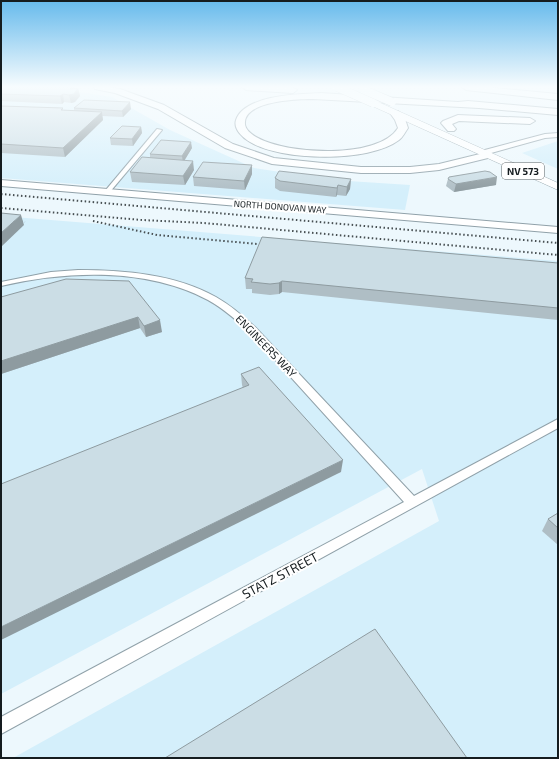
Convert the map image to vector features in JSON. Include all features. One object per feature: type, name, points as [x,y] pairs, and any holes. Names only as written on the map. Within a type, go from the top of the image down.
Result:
[{"type":"highway","points":[[190,122],[229,146],[272,161],[361,170],[410,170],[439,167],[486,154]]},
{"type":"highway","points":[[240,122],[243,132],[254,140],[279,149],[316,154],[345,153],[382,146],[398,137],[403,128],[401,122]]},
{"type":"highway","points":[[447,122],[446,123],[455,130]]},
{"type":"main road","name":"NV 573","points":[[416,122],[558,187]]},
{"type":"main road","points":[[438,122],[455,130]]},
{"type":"main road","name":"NV 573","points":[[484,143],[558,177]]},
{"type":"street","points":[[107,192],[159,130]]},
{"type":"street","points":[[486,154],[558,136]]},
{"type":"street","name":"NORTH DONOVAN WAY","points":[[1,183],[558,230]]},
{"type":"street","name":"ENGINEERS WAY","points":[[1,284],[63,274],[90,273],[132,275],[176,284],[206,296],[230,310],[252,329],[413,503]]},
{"type":"street","name":"STATZ STREET","points":[[1,726],[558,423]]},
{"type":"shaded area","points":[[1,122],[157,122],[170,130],[254,168],[333,180],[410,185],[405,210],[1,178]]},
{"type":"shaded area","points":[[558,141],[558,169],[522,153]]},
{"type":"shaded area","points":[[1,216],[558,261],[558,758],[13,758],[439,521],[422,469],[1,694]]},
{"type":"building","points":[[1,122],[91,122],[63,148],[1,144]]},
{"type":"building","points":[[122,126],[141,127],[132,139],[110,138]]},
{"type":"building","points":[[161,140],[191,142],[182,156],[150,154]]},
{"type":"building","points":[[142,157],[193,161],[183,176],[130,172]]},
{"type":"building","points":[[203,162],[252,165],[244,181],[193,177]]},
{"type":"building","points":[[279,171],[351,179],[347,187],[338,185],[337,188],[280,181],[275,178]]},
{"type":"building","points":[[485,171],[490,172],[497,177],[456,184],[448,179],[449,177]]},
{"type":"building","points":[[1,213],[21,215],[1,233]]},
{"type":"building","points":[[262,237],[558,263],[558,308],[282,281],[279,283],[270,284],[251,282],[253,279],[245,278]]},
{"type":"building","points":[[66,279],[129,281],[160,320],[144,326],[138,317],[1,361],[1,297]]},
{"type":"building","points":[[259,367],[343,460],[1,627],[1,484],[249,385],[241,374]]},
{"type":"building","points":[[558,513],[558,528],[548,519]]},
{"type":"building","points":[[375,629],[467,758],[165,758]]},
{"type":"railway","points":[[1,194],[558,243]]},
{"type":"railway","points":[[1,208],[142,220],[204,223],[558,255]]},
{"type":"railway","points":[[1,220],[25,222]]},
{"type":"railway","points":[[93,221],[157,235],[269,245]]}]
